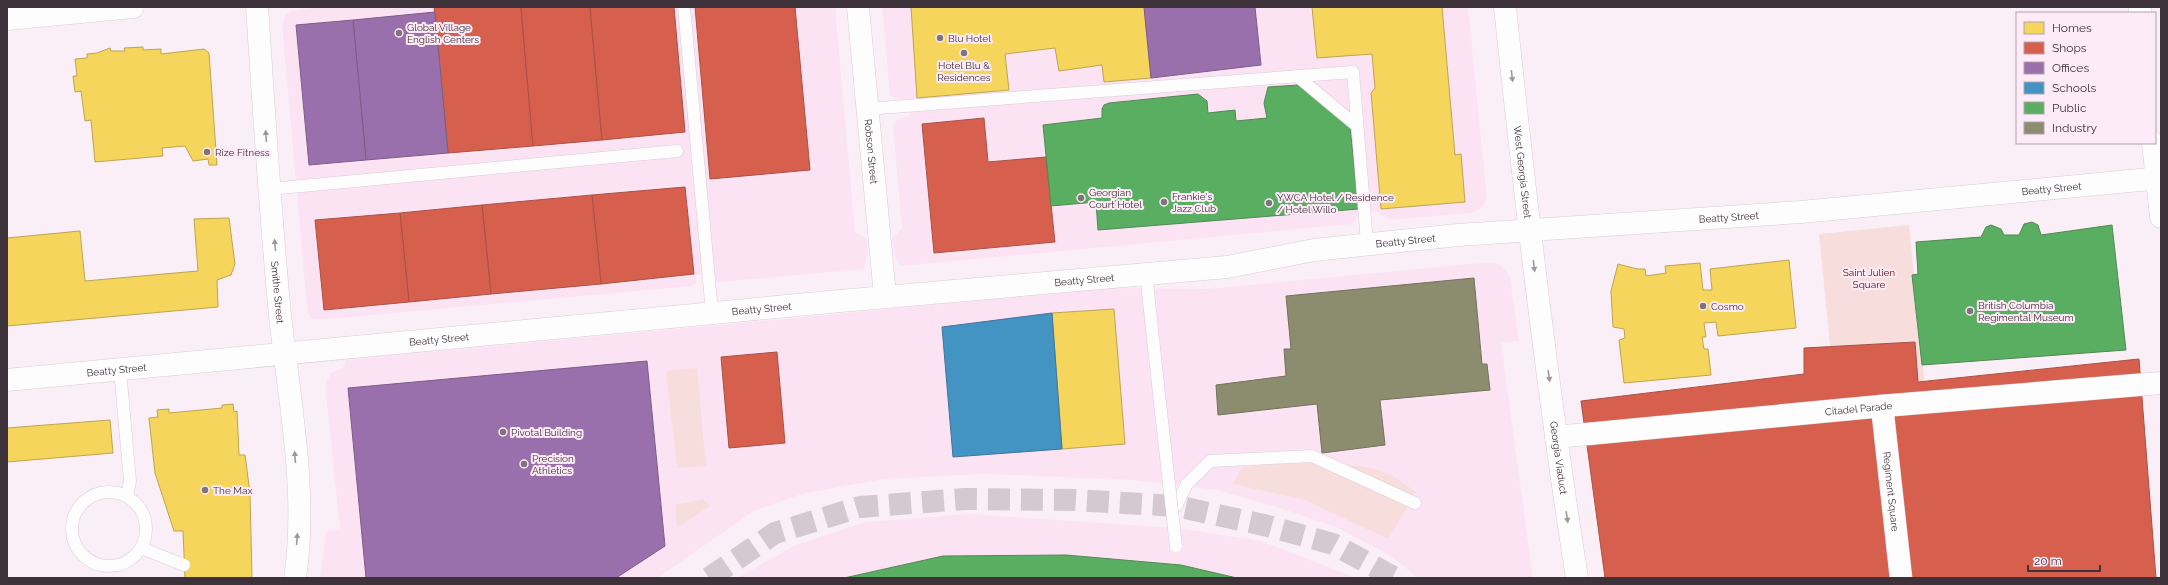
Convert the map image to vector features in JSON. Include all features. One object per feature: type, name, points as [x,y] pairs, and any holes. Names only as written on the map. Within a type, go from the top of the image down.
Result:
[{"type":"street","points":[[7,19],[133,7]]},
{"type":"street","name":"Smithe Street","points":[[257,7],[280,317],[285,353],[298,496],[298,530],[295,578]]},
{"type":"street","name":"Robson Street","points":[[858,7],[866,109],[885,296]]},
{"type":"street","name":"West Georgia Street","points":[[1505,7],[1529,229],[1543,337]]},
{"type":"street","points":[[2153,144],[2159,178],[2161,217]]},
{"type":"street","name":"Beatty Street","points":[[7,380],[885,296],[1227,267],[1314,250],[1366,244],[1529,229],[1801,212],[2159,178]]},
{"type":"street","name":"Georgia Viaduct","points":[[1543,337],[1577,578]]},
{"type":"street","name":"Citadel Parade","points":[[1556,436],[1882,406],[2151,384]]},
{"type":"street","name":"Regiment Square","points":[[1882,406],[1901,578]]},
{"type":"lane","points":[[684,7],[712,313]]},
{"type":"lane","points":[[866,109],[1353,72],[1366,244]]},
{"type":"lane","points":[[1297,76],[1357,126]]},
{"type":"lane","points":[[270,189],[677,151]]},
{"type":"lane","points":[[1146,274],[1176,546]]},
{"type":"lane","points":[[120,370],[130,481],[126,496]]},
{"type":"lane","points":[[1176,506],[1187,484],[1210,461],[1312,456],[1415,502]]},
{"type":"lane","points":[[104,492],[115,492],[126,496],[136,503],[143,513],[146,525],[145,537],[141,548],[133,557],[124,563],[113,566],[102,565],[82,555],[72,534],[72,523],[76,512],[83,502],[93,495],[104,492]]},
{"type":"lane","points":[[141,548],[184,564]]},
{"type":"shaded area","points":[[316,7],[835,7],[855,232],[867,239],[868,251],[864,269],[719,282],[714,279],[713,274],[696,275],[696,282],[692,286],[327,319],[313,319],[308,314],[307,308],[282,24],[286,15],[291,11]]},
{"type":"shaded area","points":[[882,7],[1468,7],[1486,201],[1479,210],[1470,213],[1390,220],[1377,212],[1359,214],[1352,224],[901,266],[896,258],[892,239],[902,228],[893,126],[896,120],[910,115],[908,100],[894,98],[890,95]]},
{"type":"shaded area","points":[[1481,263],[1495,263],[1502,266],[1510,277],[1519,341],[1501,343],[1533,578],[1418,578],[1391,556],[1338,528],[1286,510],[1217,490],[1133,480],[984,474],[883,479],[802,494],[754,511],[657,578],[320,578],[326,531],[340,530],[326,394],[327,381],[331,373],[343,368],[346,360],[1112,288],[1207,289]]},
{"type":"shaded area","points":[[968,514],[1177,528],[1261,541],[1357,578],[737,578],[796,545],[865,522]]},
{"type":"green space","name":"Saint Julien Square","points":[[1909,225],[1925,386],[1834,385],[1819,234]]},
{"type":"green space","points":[[697,368],[706,466],[677,468],[666,371]]},
{"type":"green space","points":[[1311,461],[1367,467],[1390,474],[1416,492],[1388,539],[1305,500],[1233,484],[1242,467]]},
{"type":"green space","points":[[703,499],[710,506],[677,528],[675,505]]},
{"type":"building: Homes","name":"Hotel Blu & Residences","points":[[911,7],[1144,7],[1151,78],[1104,82],[1102,65],[1059,71],[1055,48],[1005,54],[1009,90],[917,98]]},
{"type":"building: Homes","points":[[1312,7],[1442,7],[1455,155],[1461,154],[1465,202],[1381,209],[1371,93],[1375,88],[1372,54],[1317,58]]},
{"type":"building: Homes","points":[[143,47],[143,50],[161,49],[161,54],[204,49],[209,53],[217,165],[209,165],[208,159],[193,161],[185,146],[162,148],[163,156],[95,162],[91,120],[85,121],[81,91],[75,92],[73,76],[77,76],[75,59],[87,58],[87,54],[97,53],[110,48],[111,51],[125,51],[124,48]]},
{"type":"building: Homes","points":[[229,218],[235,264],[231,275],[217,280],[218,307],[7,326],[7,238],[80,231],[85,281],[198,271],[194,219]]},
{"type":"building: Homes","name":"Cosmo","points":[[1789,260],[1796,328],[1718,336],[1716,322],[1704,323],[1706,337],[1702,337],[1704,349],[1708,349],[1711,375],[1624,383],[1619,340],[1625,338],[1624,329],[1613,327],[1611,291],[1618,264],[1637,269],[1645,269],[1646,276],[1666,273],[1665,266],[1700,263],[1703,290],[1712,290],[1710,269]]},
{"type":"building: Homes","points":[[1114,309],[1125,444],[1062,449],[1052,313]]},
{"type":"building: Homes","name":"The Max","points":[[233,404],[234,412],[237,411],[239,455],[245,455],[250,493],[252,578],[185,578],[183,531],[174,531],[155,473],[149,418],[158,417],[157,410],[169,409],[169,413],[222,408],[222,405]]},
{"type":"building: Homes","points":[[110,420],[113,453],[7,462],[7,428]]},
{"type":"building: Shops","points":[[434,7],[521,7],[533,146],[448,153]]},
{"type":"building: Shops","points":[[521,7],[590,7],[602,140],[533,146]]},
{"type":"building: Shops","points":[[590,7],[674,7],[685,132],[602,140]]},
{"type":"building: Shops","points":[[695,7],[795,7],[810,170],[710,179]]},
{"type":"building: Shops","points":[[984,118],[988,162],[1046,157],[1055,242],[934,253],[922,124]]},
{"type":"building: Shops","points":[[685,187],[694,274],[601,284],[592,195]]},
{"type":"building: Shops","points":[[592,195],[601,284],[491,294],[482,205]]},
{"type":"building: Shops","points":[[482,205],[491,294],[409,302],[400,213]]},
{"type":"building: Shops","points":[[400,213],[409,302],[324,310],[315,220]]},
{"type":"building: Shops","points":[[1915,342],[1918,382],[2139,359],[2156,578],[1605,578],[1581,401],[1804,374],[1804,348]]},
{"type":"building: Shops","points":[[777,352],[785,443],[729,448],[721,357]]},
{"type":"building: Offices","points":[[1144,7],[1255,7],[1261,65],[1151,78]]},
{"type":"building: Offices","points":[[435,12],[448,153],[366,160],[353,20]]},
{"type":"building: Offices","points":[[353,20],[366,160],[309,165],[296,25]]},
{"type":"building: Offices","name":"Pivotal Building","points":[[647,361],[665,546],[616,578],[366,578],[348,388]]},
{"type":"building: Schools","points":[[1052,313],[1062,449],[953,457],[942,327]]},
{"type":"building: Public","points":[[1299,85],[1350,127],[1359,209],[1098,230],[1096,202],[1051,206],[1043,125],[1102,118],[1102,109],[1104,105],[1109,103],[1198,94],[1207,101],[1208,113],[1235,110],[1236,121],[1267,118],[1264,103],[1268,87]]},
{"type":"building: Public","points":[[2032,222],[2038,225],[2041,235],[2112,225],[2126,350],[1922,365],[1912,275],[1918,274],[1916,242],[1981,237],[1986,227],[1991,225],[2001,229],[2004,235],[2019,235],[2024,224]]},
{"type":"building: Public","points":[[1066,555],[1181,565],[1237,578],[844,578],[943,556]]},
{"type":"building: Industry","points":[[1474,278],[1482,364],[1487,364],[1490,390],[1380,400],[1385,445],[1322,453],[1317,404],[1218,415],[1216,385],[1286,376],[1284,349],[1291,349],[1286,296]]},
{"type":"tunnel","points":[[709,578],[775,533],[860,507],[964,499],[1075,500],[1176,506],[1268,526],[1333,544],[1395,578]]},
{"type":"place","name":"Global Village English Centers","points":[[399,33]]},
{"type":"place","name":"Blu Hotel","points":[[940,38]]},
{"type":"place","name":"Hotel Blu & Residences","points":[[964,53]]},
{"type":"place","name":"Rize Fitness","points":[[207,152]]},
{"type":"place","name":"Georgian Court Hotel","points":[[1081,198]]},
{"type":"place","name":"Frankie's Jazz Club","points":[[1164,202]]},
{"type":"place","name":"YWCA Hotel / Residence / Hotel Willo","points":[[1269,203]]},
{"type":"place","name":"Cosmo","points":[[1703,306]]},
{"type":"place","name":"British Columbia Regimental Museum","points":[[1970,311]]},
{"type":"place","name":"Pivotal Building","points":[[503,432]]},
{"type":"place","name":"Precision Athletics","points":[[524,464]]},
{"type":"place","name":"The Max","points":[[205,490]]}]
